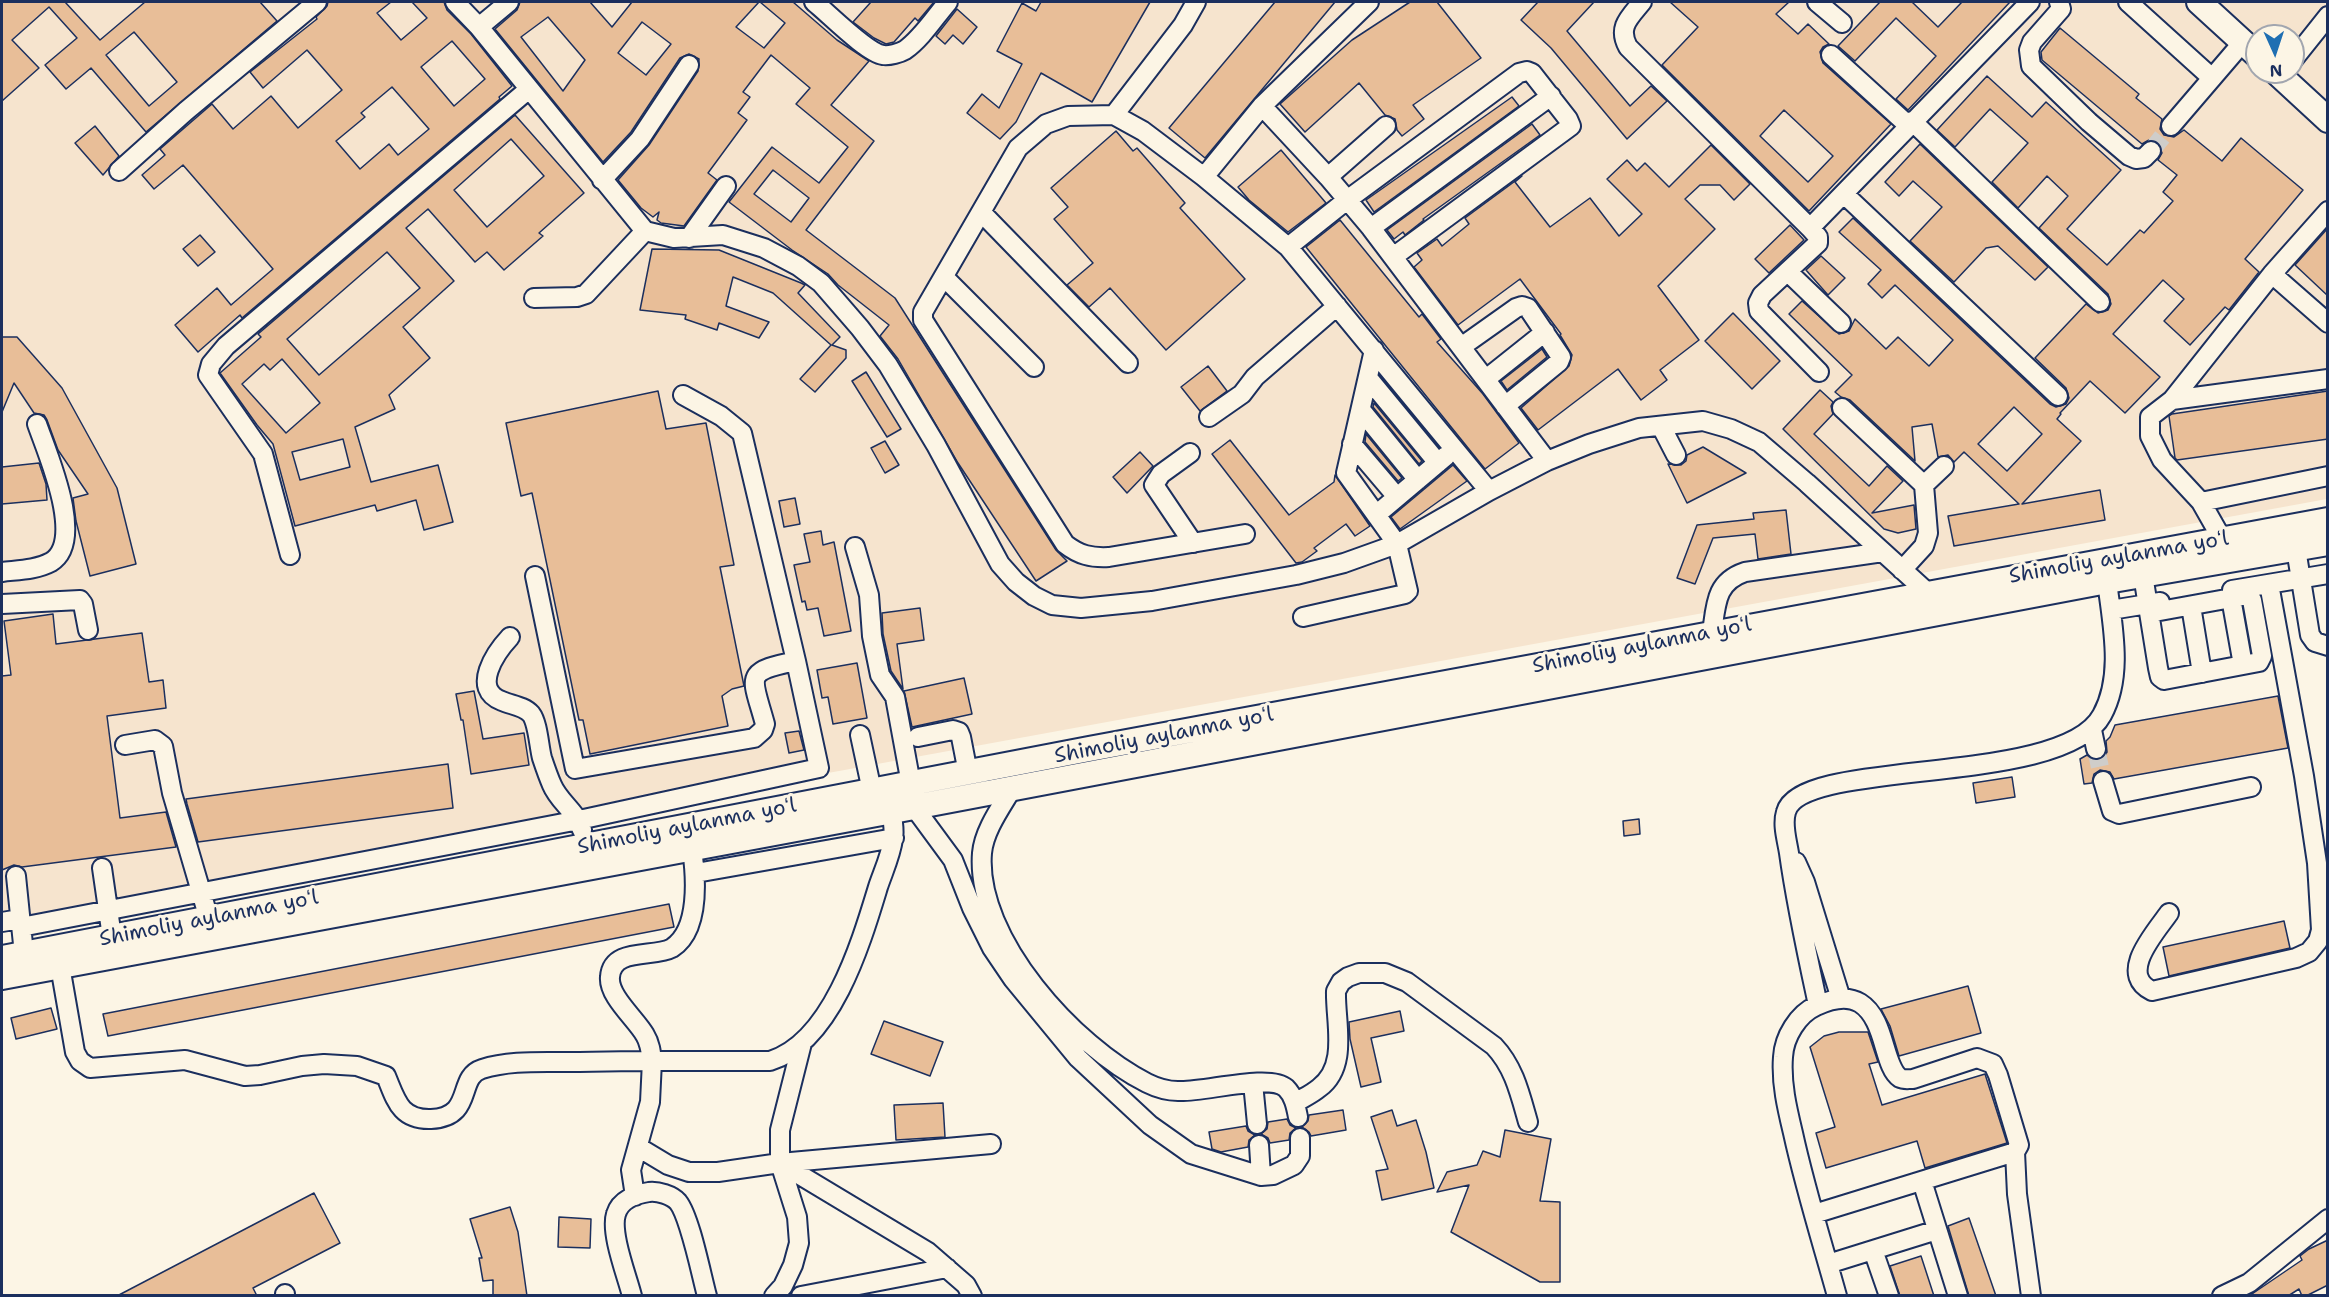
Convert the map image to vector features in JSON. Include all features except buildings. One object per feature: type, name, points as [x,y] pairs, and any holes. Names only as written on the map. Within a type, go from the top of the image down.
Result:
[{"type":"main road","points":[[2199,2],[2245,43]]},
{"type":"main road","points":[[2296,84],[2328,120]]},
{"type":"main road","name":"Shimoliy aylanma yoʻl","points":[[2,977],[689,838],[906,801],[1013,787],[1171,746],[1712,633],[2328,520]]},
{"type":"main road","name":"Shimoliy aylanma yoʻl","points":[[13,956],[586,846],[689,838],[826,800],[872,791],[906,801],[968,773],[1171,746],[2328,543]]},
{"type":"street","points":[[119,171],[186,111],[317,2]]},
{"type":"street","points":[[455,2],[479,27],[645,231],[674,238],[723,235],[753,245],[798,266],[821,283],[860,328],[888,366],[936,445],[1000,564],[1016,582],[1034,596],[1052,605],[1081,608],[1152,601],[1214,591],[1344,564],[1397,544],[1489,491],[1547,461],[1589,444],[1639,428],[1703,421],[1731,429],[1759,442],[1928,593]]},
{"type":"street","points":[[479,27],[509,2]]},
{"type":"street","points":[[814,2],[869,49],[882,55],[905,50],[921,35],[948,2]]},
{"type":"street","points":[[1114,115],[1183,25],[1196,2]]},
{"type":"street","points":[[1204,177],[1262,106],[1369,2]]},
{"type":"street","points":[[1642,2],[1626,22],[1623,34],[1628,47],[1818,237],[1818,243],[1762,295],[1758,303],[1759,311],[1819,372]]},
{"type":"street","points":[[1817,2],[1842,23]]},
{"type":"street","points":[[1810,228],[2030,2]]},
{"type":"street","points":[[2059,2],[2061,9],[2032,42],[2029,50],[2031,66],[2089,122],[2129,156],[2136,159],[2144,158],[2151,151]]},
{"type":"street","points":[[2128,2],[2212,78]]},
{"type":"street","points":[[2305,44],[2328,16]]},
{"type":"street","points":[[2171,126],[2212,78],[2245,52]]},
{"type":"street","points":[[1831,55],[1910,123],[2100,302]]},
{"type":"street","points":[[603,180],[640,139],[689,65]]},
{"type":"street","points":[[1288,247],[1347,200],[1523,71],[1532,73],[1571,123],[1569,129],[1392,257]]},
{"type":"street","points":[[290,555],[263,454],[249,431],[213,384],[208,375],[211,364],[226,346],[529,89]]},
{"type":"street","points":[[1371,228],[1551,96]]},
{"type":"street","points":[[1262,106],[1328,177],[1371,228],[1547,461]]},
{"type":"street","points":[[1245,534],[1095,558],[1077,554],[1065,544],[923,320],[923,312],[1018,148],[1046,124],[1068,116],[1114,115],[1143,131],[1204,177],[1288,247],[1489,491]]},
{"type":"street","points":[[1328,177],[1386,126]]},
{"type":"street","points":[[689,238],[726,186]]},
{"type":"street","points":[[1844,194],[2058,396]]},
{"type":"street","points":[[2222,539],[2201,502],[2162,460],[2150,436],[2150,417],[2172,400],[2272,274],[2328,211]]},
{"type":"street","points":[[981,212],[1128,363]]},
{"type":"street","points":[[534,298],[577,297],[586,294],[645,231]]},
{"type":"street","points":[[1788,272],[1841,322]]},
{"type":"street","points":[[2272,274],[2328,323]]},
{"type":"street","points":[[944,277],[1034,367]]},
{"type":"street","points":[[1209,417],[1242,394],[1255,376],[1337,306]]},
{"type":"street","points":[[1461,347],[1516,308],[1522,306],[1528,308],[1559,353],[1559,362],[1505,406]]},
{"type":"street","points":[[1485,379],[1545,332]]},
{"type":"street","points":[[1303,616],[1406,594],[1408,590],[1397,544],[1346,473],[1374,350]]},
{"type":"street","points":[[1368,378],[1438,463]]},
{"type":"street","points":[[2172,400],[2328,379]]},
{"type":"street","points":[[683,395],[721,416],[742,433],[826,800]]},
{"type":"street","points":[[1842,408],[1924,485],[1928,533],[1924,546],[1902,570]]},
{"type":"street","points":[[1360,410],[1418,480]]},
{"type":"street","points":[[2,572],[36,568],[53,561],[64,547],[66,531],[57,481],[37,424]]},
{"type":"street","points":[[1661,426],[1676,455]]},
{"type":"street","points":[[1352,444],[1397,497]]},
{"type":"street","points":[[1376,515],[1454,449]]},
{"type":"street","points":[[1190,453],[1161,474],[1154,485],[1193,543]]},
{"type":"street","points":[[1924,485],[1944,466]]},
{"type":"street","points":[[2201,502],[2328,477]]},
{"type":"street","points":[[60,966],[75,1052],[80,1060],[90,1068],[185,1060],[245,1076],[324,1064],[357,1066],[386,1076],[404,1112],[410,1116],[429,1119],[454,1112],[462,1102],[474,1074],[488,1067],[527,1062],[770,1061],[783,1057],[802,1043],[837,998],[865,930],[906,801],[895,697],[880,675],[872,636],[869,595],[855,548]]},
{"type":"street","points":[[2296,549],[2310,635],[2315,642],[2328,646]]},
{"type":"street","points":[[1712,633],[1716,605],[1722,586],[1732,577],[1745,572],[1883,552]]},
{"type":"street","points":[[2149,609],[2328,574]]},
{"type":"street","points":[[2110,610],[2149,609],[2191,606],[2231,598],[2243,665],[2164,680],[2160,677],[2149,609],[2143,575]]},
{"type":"street","points":[[535,576],[576,769],[754,738],[764,730],[765,724],[754,684],[756,675],[765,667],[796,661]]},
{"type":"street","points":[[1818,1005],[1796,905],[1785,827],[1786,811],[1795,799],[1807,792],[1842,782],[1992,763],[2046,750],[2079,738],[2092,730],[2103,715],[2112,687],[2115,651],[2107,581]]},
{"type":"street","points":[[2169,912],[2136,963],[2143,987],[2152,991],[2296,958],[2308,952],[2318,941],[2321,930],[2313,833],[2269,584]]},
{"type":"street","points":[[2,604],[80,600],[83,604],[88,630]]},
{"type":"street","points":[[2191,606],[2202,673]]},
{"type":"street","points":[[510,636],[489,665],[487,681],[489,688],[492,695],[524,709],[533,717],[543,759],[553,787],[579,820],[586,846]]},
{"type":"street","points":[[918,737],[953,730],[959,732],[962,737],[968,773]]},
{"type":"street","points":[[2092,730],[2096,749]]},
{"type":"street","points":[[860,735],[872,791]]},
{"type":"street","points":[[124,745],[155,740],[163,746],[172,793],[209,919]]},
{"type":"street","points":[[2,922],[21,923],[201,892],[579,820],[819,768]]},
{"type":"street","points":[[2103,781],[2112,811],[2119,814],[2251,787]]},
{"type":"street","points":[[1013,787],[982,850],[981,872],[990,909],[1022,971],[1066,1019],[1112,1063],[1162,1089],[1179,1091],[1270,1082],[1284,1087],[1296,1110],[1321,1087],[1332,1073],[1338,1057],[1336,991],[1341,982],[1359,973],[1385,973],[1407,982],[1503,1055],[1516,1080],[1528,1122]]},
{"type":"street","points":[[906,801],[952,860],[982,928],[1013,980],[1078,1058],[1150,1125],[1191,1154],[1261,1176],[1273,1175],[1294,1165],[1300,1156],[1300,1138]]},
{"type":"street","points":[[634,1196],[631,1170],[650,1102],[651,1048],[646,1036],[611,988],[610,972],[618,962],[630,956],[661,951],[672,947],[681,938],[691,919],[696,894],[696,873],[689,838]]},
{"type":"street","points":[[696,873],[894,838]]},
{"type":"street","points":[[1788,844],[1805,882],[1841,999]]},
{"type":"street","points":[[102,868],[112,937]]},
{"type":"street","points":[[13,956],[21,923],[16,876]]},
{"type":"street","points":[[1837,1296],[1798,1159],[1784,1090],[1783,1055],[1789,1034],[1800,1017],[1818,1005],[1841,999],[1860,1003],[1878,1023],[1890,1061],[1897,1076],[1902,1080],[1913,1079],[1977,1058],[1993,1064],[2019,1145],[2015,1152],[2017,1194],[2031,1296]]},
{"type":"street","points":[[774,1296],[783,1286],[793,1265],[799,1244],[797,1217],[780,1163],[780,1130],[802,1043]]},
{"type":"street","points":[[1253,1083],[1257,1124]]},
{"type":"street","points":[[638,1147],[668,1165],[689,1172],[718,1172],[780,1163],[991,1144]]},
{"type":"street","points":[[1259,1145],[1261,1176]]},
{"type":"street","points":[[1814,1214],[2015,1152]]},
{"type":"street","points":[[780,1163],[928,1252],[966,1285],[972,1296]]},
{"type":"street","points":[[1922,1181],[1958,1296]]},
{"type":"street","points":[[632,1296],[615,1230],[615,1214],[622,1202],[650,1192],[663,1193],[677,1201],[685,1215],[707,1296]]},
{"type":"street","points":[[2222,1296],[2253,1289],[2328,1218]]},
{"type":"street","points":[[1828,1264],[1937,1230]]},
{"type":"street","points":[[1873,1250],[1889,1296]]},
{"type":"street","points":[[801,1296],[947,1268]]},
{"type":"shaded area","points":[[2,2],[2327,2],[2327,499],[2,924]]},
{"type":"tunnel","points":[[2151,151],[2171,126]]},
{"type":"tunnel","points":[[2096,749],[2103,781]]}]
